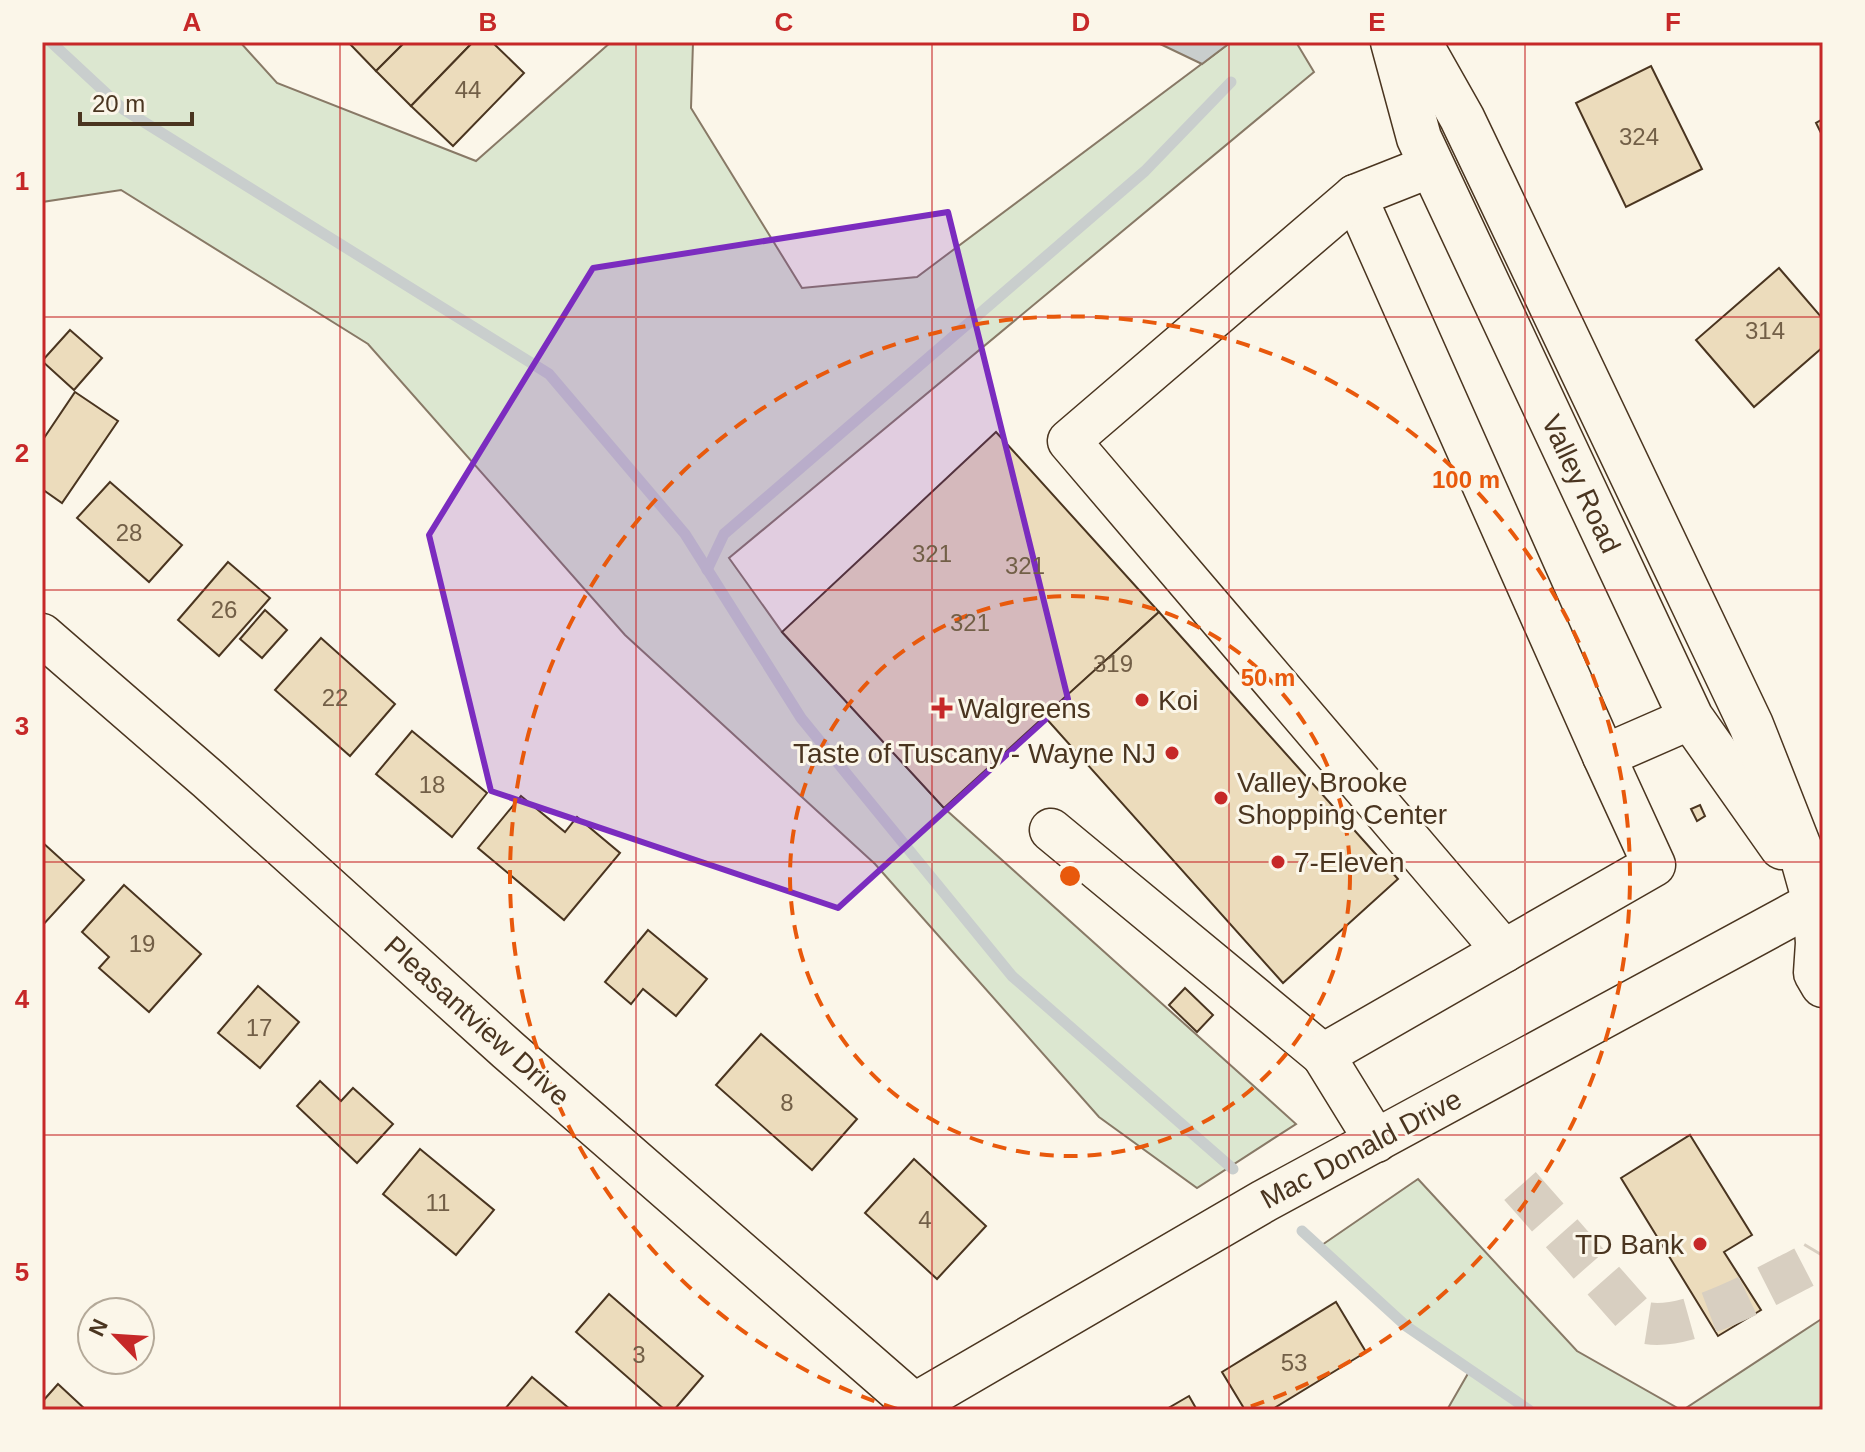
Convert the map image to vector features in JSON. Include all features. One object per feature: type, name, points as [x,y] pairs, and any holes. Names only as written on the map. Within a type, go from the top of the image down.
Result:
[{"type":"main road","name":"Valley Road","points":[[1393,42],[1419,138],[1431,166],[1691,718],[1820,903]]},
{"type":"main road","name":"Valley Road","points":[[1419,42],[1462,118],[1751,725],[1820,903],[1816,973],[1823,985]]},
{"type":"street","points":[[1431,166],[1355,196],[1069,441],[1504,951]]},
{"type":"street","points":[[1323,1055],[1654,865],[1355,196]]},
{"type":"street","name":"Pleasantview Drive","points":[[42,635],[208,779],[910,1407]]},
{"type":"street","points":[[1604,756],[1691,718]]},
{"type":"street","points":[[1051,830],[1323,1055],[1376,1141]]},
{"type":"street","name":"Mac Donald Drive","points":[[910,1407],[1264,1201],[1820,903]]},
{"type":"highlighted area","points":[[948,212],[1068,699],[838,908],[491,791],[429,535],[593,268]]},
{"type":"green space","points":[[42,42],[240,42],[277,83],[476,161],[611,42],[693,42],[691,108],[802,288],[917,277],[1231,42],[1296,42],[1314,72],[729,558],[782,632],[944,808],[1296,1124],[1197,1188],[1099,1117],[875,864],[625,635],[368,344],[121,190],[42,202]]},
{"type":"green space","points":[[1418,1179],[1577,1351],[1681,1410],[1447,1410],[1470,1370],[1406,1326],[1319,1247]]},
{"type":"green space","points":[[1823,1318],[1823,1405],[1815,1410],[1683,1410]]},
{"type":"shaded area","points":[[1156,42],[1231,42],[1202,64]]},
{"type":"building","points":[[348,42],[405,42],[376,71]]},
{"type":"building","points":[[405,42],[473,42],[411,106],[376,71]]},
{"type":"building","points":[[473,42],[492,42],[524,73],[453,146],[411,106]]},
{"type":"building","points":[[1651,66],[1702,169],[1626,207],[1576,103]]},
{"type":"building","points":[[1823,119],[1823,137],[1816,123]]},
{"type":"building","points":[[1779,268],[1823,319],[1823,347],[1754,407],[1696,340]]},
{"type":"building","points":[[70,330],[102,358],[74,390],[42,361]]},
{"type":"building","points":[[75,392],[118,421],[62,503],[42,489],[42,441]]},
{"type":"building","name":"Walgreens","points":[[996,432],[1159,612],[944,808],[782,632]]},
{"type":"building","points":[[110,482],[182,545],[149,582],[77,518]]},
{"type":"building","points":[[228,562],[270,598],[219,656],[178,620]]},
{"type":"building","points":[[265,610],[287,630],[262,658],[240,639]]},
{"type":"building","name":"Valley Brooke Shopping Center","points":[[1159,612],[1398,879],[1283,983],[1044,716]]},
{"type":"building","points":[[321,638],[395,704],[350,756],[275,690]]},
{"type":"building","points":[[412,731],[487,793],[452,837],[376,774]]},
{"type":"building","points":[[521,796],[565,832],[577,817],[620,853],[564,920],[478,848]]},
{"type":"building","points":[[1700,805],[1705,816],[1697,821],[1691,809]]},
{"type":"building","points":[[42,842],[84,880],[42,926]]},
{"type":"building","points":[[124,885],[201,954],[149,1012],[99,968],[109,957],[82,932]]},
{"type":"building","points":[[648,930],[707,979],[676,1016],[643,989],[631,1004],[605,982]]},
{"type":"building","points":[[258,986],[299,1022],[260,1068],[218,1033]]},
{"type":"building","points":[[1185,988],[1213,1015],[1197,1032],[1169,1005]]},
{"type":"building","points":[[761,1034],[857,1119],[812,1170],[716,1085]]},
{"type":"building","points":[[320,1081],[341,1101],[353,1088],[393,1124],[357,1163],[297,1106]]},
{"type":"building","name":"TD Bank","points":[[1690,1135],[1752,1235],[1724,1252],[1761,1310],[1718,1336],[1621,1178]]},
{"type":"building","points":[[420,1149],[494,1210],[456,1255],[383,1194]]},
{"type":"building","points":[[914,1159],[986,1226],[937,1279],[865,1213]]},
{"type":"building","points":[[609,1294],[703,1376],[674,1410],[665,1410],[576,1332]]},
{"type":"building","points":[[1336,1302],[1366,1352],[1271,1410],[1245,1410],[1222,1372]]},
{"type":"building","points":[[532,1377],[571,1410],[504,1410]]},
{"type":"building","points":[[58,1384],[86,1410],[42,1410],[42,1402]]},
{"type":"building","points":[[1189,1396],[1197,1410],[1165,1410]]},
{"type":"waterway","points":[[51,42],[123,109],[549,374],[685,534],[801,718],[1012,976],[1233,1169]]},
{"type":"waterway","points":[[707,570],[724,534],[1145,171],[1231,82]]},
{"type":"waterway","points":[[1302,1231],[1406,1326],[1529,1410]]},
{"type":"tunnel","points":[[1520,1186],[1639,1321],[1657,1324],[1704,1314],[1756,1292],[1820,1259],[1823,1254]]},
{"type":"place","name":"Koi","points":[[1142,700]]},
{"type":"place","name":"Walgreens","points":[[942,708]]},
{"type":"place","name":"Taste of Tuscany - Wayne NJ","points":[[1172,753]]},
{"type":"place","name":"Valley Brooke Shopping Center","points":[[1221,798]]},
{"type":"place","name":"7-Eleven","points":[[1278,862]]},
{"type":"place","name":"TD Bank","points":[[1700,1244]]}]
